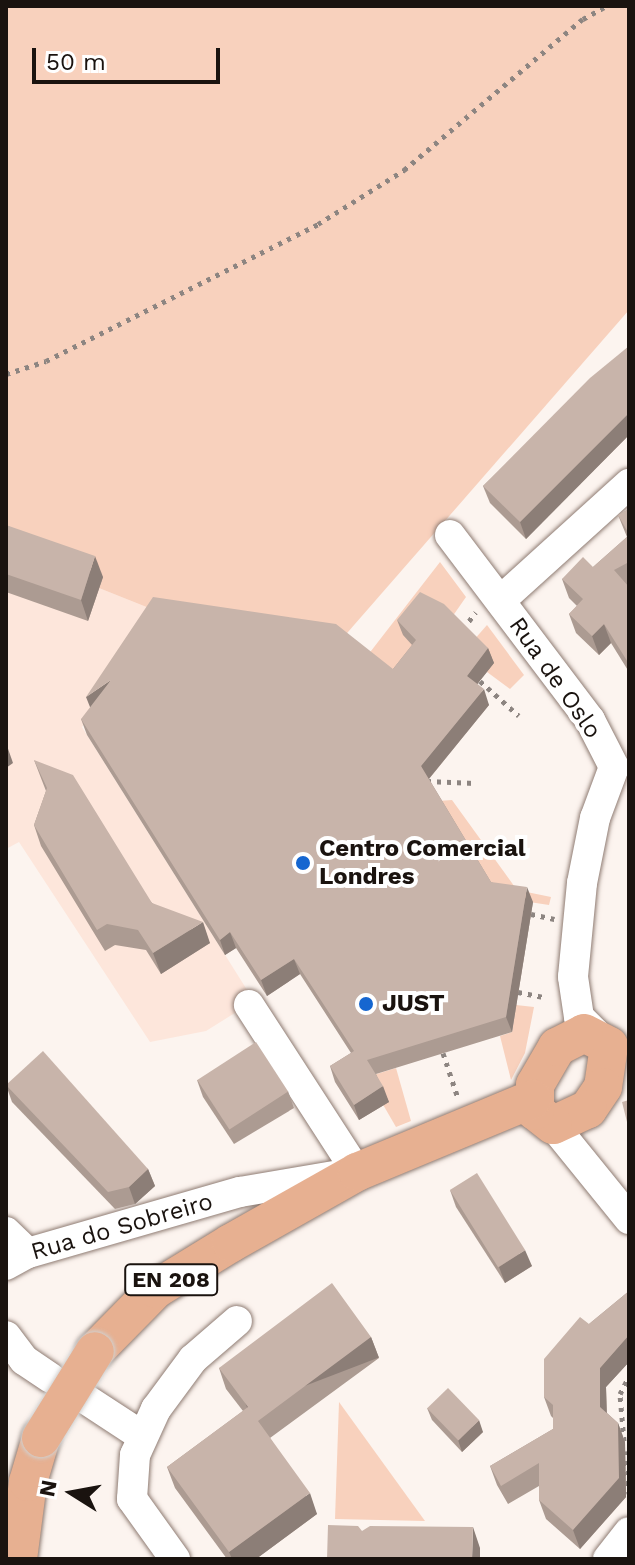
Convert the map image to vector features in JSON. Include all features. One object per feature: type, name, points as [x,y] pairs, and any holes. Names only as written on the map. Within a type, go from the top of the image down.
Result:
[{"type":"main road","points":[[569,1036],[612,1050],[603,1087],[555,1112],[540,1072],[557,1047],[569,1036]]},
{"type":"main road","name":"Rua do Sobreiro","points":[[357,1172],[555,1112]]},
{"type":"main road","name":"EN 208","points":[[18,1559],[28,1482],[41,1438],[95,1351],[156,1289],[357,1172]]},
{"type":"street","points":[[489,606],[629,484]]},
{"type":"street","name":"Rua de Oslo","points":[[450,535],[489,606],[590,720],[621,765],[595,818],[582,883],[573,977],[557,1047]]},
{"type":"street","name":"Rua de Oslo","points":[[573,977],[579,1017],[612,1050]]},
{"type":"street","points":[[249,1005],[357,1172]]},
{"type":"street","points":[[555,1112],[581,1156],[629,1219]]},
{"type":"street","name":"Rua do Sobreiro","points":[[17,1259],[240,1192],[357,1172]]},
{"type":"street","name":"Rua do Sobreiro","points":[[240,1192],[276,1197],[276,1212],[261,1227]]},
{"type":"street","points":[[6,1232],[17,1259]]},
{"type":"street","points":[[175,1559],[132,1499],[131,1473],[142,1436],[193,1359],[237,1321]]},
{"type":"street","points":[[6,1336],[24,1360],[51,1378]]},
{"type":"street","points":[[87,1400],[142,1436]]},
{"type":"street","points":[[608,1559],[629,1532]]},
{"type":"path","points":[[6,374],[46,361],[318,224],[404,170],[583,19],[606,6]]},
{"type":"path","points":[[462,630],[489,606]]},
{"type":"path","points":[[480,681],[519,716]]},
{"type":"path","points":[[427,781],[475,783]]},
{"type":"path","points":[[531,914],[556,919]]},
{"type":"path","points":[[518,992],[544,997]]},
{"type":"path","points":[[443,1053],[463,1112]]},
{"type":"path","points":[[629,1376],[620,1394],[629,1494]]},
{"type":"shaded area","points":[[6,6],[629,6],[629,310],[341,640],[159,612],[6,551]]},
{"type":"shaded area","points":[[6,551],[159,612],[82,727],[254,1001],[206,1031],[150,1042],[19,842],[6,849]]},
{"type":"shaded area","points":[[440,562],[466,597],[450,620],[403,634],[421,655],[398,684],[364,660]]},
{"type":"shaded area","points":[[487,625],[524,675],[510,689],[487,672],[473,641]]},
{"type":"shaded area","points":[[452,800],[517,890],[551,897],[549,905],[497,897],[438,801]]},
{"type":"shaded area","points":[[516,1005],[534,1007],[525,1053],[511,1080],[500,1036],[512,1032]]},
{"type":"shaded area","points":[[396,1068],[411,1121],[396,1127],[367,1077]]},
{"type":"shaded area","points":[[339,1402],[425,1521],[335,1519]]},
{"type":"building","points":[[629,346],[629,413],[520,522],[483,486],[590,378]]},
{"type":"building","points":[[629,509],[629,534],[618,515]]},
{"type":"building","points":[[6,525],[95,556],[81,600],[6,574]]},
{"type":"building","points":[[629,535],[629,562],[614,570],[629,587],[629,664],[604,624],[592,636],[569,614],[583,599],[562,579],[583,557],[593,567]]},
{"type":"building","points":[[420,592],[444,604],[488,648],[467,676],[484,689],[421,766],[491,882],[527,887],[506,1017],[367,1060],[383,1086],[354,1105],[330,1066],[354,1051],[294,959],[261,980],[230,932],[220,940],[81,719],[111,680],[86,697],[153,597],[336,624],[393,669],[416,640],[397,620]]},
{"type":"building","points":[[34,760],[73,775],[152,903],[203,922],[153,953],[138,930],[107,924],[97,930],[34,825],[47,788]]},
{"type":"building","points":[[256,1042],[288,1091],[229,1130],[197,1080]]},
{"type":"building","points":[[43,1051],[148,1169],[129,1187],[108,1192],[6,1085]]},
{"type":"building","points":[[629,1100],[629,1130],[622,1102]]},
{"type":"building","points":[[477,1173],[525,1250],[498,1267],[450,1190]]},
{"type":"building","points":[[332,1283],[371,1337],[258,1421],[310,1493],[229,1552],[167,1467],[248,1407],[219,1368]]},
{"type":"building","points":[[629,1291],[629,1335],[600,1368],[600,1407],[618,1423],[619,1478],[573,1530],[539,1500],[539,1463],[501,1486],[490,1466],[553,1429],[553,1405],[544,1397],[544,1359],[580,1317],[589,1324]]},
{"type":"building","points":[[448,1388],[479,1420],[458,1441],[427,1408]]},
{"type":"building","points":[[328,1525],[358,1526],[362,1531],[370,1526],[473,1527],[472,1559],[327,1559]]},
{"type":"place","name":"Centro Comercial Londres","points":[[303,863]]},
{"type":"place","name":"JUST","points":[[366,1004]]}]
